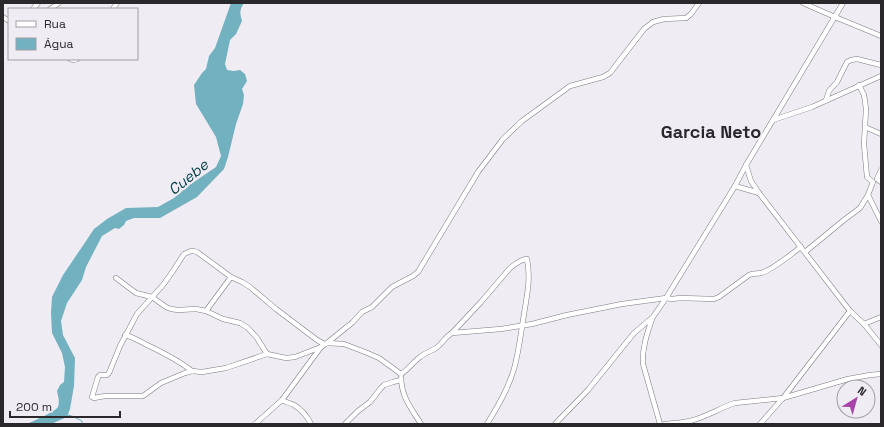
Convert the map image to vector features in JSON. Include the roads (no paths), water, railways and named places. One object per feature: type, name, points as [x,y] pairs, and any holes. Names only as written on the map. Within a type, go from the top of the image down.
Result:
[{"type":"street","points":[[401,374],[379,358],[365,352],[344,344],[324,344],[317,340],[250,287],[231,277],[197,252],[190,251],[181,257],[173,271],[137,314],[125,335],[108,374],[100,375],[98,377],[92,398],[105,396],[143,396],[161,383],[185,373],[226,368],[267,354],[286,358],[295,357],[324,344],[353,322],[362,312],[372,307],[389,290],[414,276],[418,272],[478,172],[503,139],[522,121],[570,86],[603,77],[610,73],[644,29],[653,22],[664,19],[686,18],[699,3]]},
{"type":"street","points":[[803,3],[881,36]]},
{"type":"street","points":[[660,424],[643,364],[646,337],[653,317],[735,186],[746,165],[843,3]]},
{"type":"street","points":[[3,12],[6,18]]},
{"type":"street","points":[[826,100],[829,91],[837,82],[848,62],[851,60],[857,59],[881,65]]},
{"type":"street","points":[[773,120],[812,107],[881,76]]},
{"type":"street","points":[[859,85],[865,101],[864,144],[868,177],[877,181]]},
{"type":"street","points":[[865,127],[881,134]]},
{"type":"street","points":[[746,165],[751,181],[758,193],[850,311],[864,324],[881,345]]},
{"type":"street","points":[[805,252],[860,208],[877,181],[881,170]]},
{"type":"street","points":[[735,186],[758,193]]},
{"type":"street","points":[[868,195],[881,221]]},
{"type":"street","points":[[452,333],[522,326],[622,304],[666,298],[714,299],[749,275],[770,270],[801,247]]},
{"type":"street","points":[[401,374],[405,372],[419,357],[437,347],[481,302],[510,268],[526,259],[529,272],[529,284],[514,368],[504,394],[487,424]]},
{"type":"street","points":[[206,311],[231,277]]},
{"type":"street","points":[[116,278],[136,293],[152,297],[171,309],[196,309],[206,311],[223,319],[240,323],[248,328],[257,338],[267,354]]},
{"type":"street","points":[[760,424],[783,398],[850,311]]},
{"type":"street","points":[[555,424],[588,390],[634,333],[653,317]]},
{"type":"street","points":[[864,324],[881,317]]},
{"type":"street","points":[[125,335],[137,339],[168,355],[192,371]]},
{"type":"street","points":[[255,424],[282,400],[324,344]]},
{"type":"street","points":[[401,374],[405,398],[410,409],[421,424]]},
{"type":"street","points":[[664,424],[689,422],[736,403],[783,398],[848,379],[881,374]]},
{"type":"street","points":[[345,424],[370,402],[384,385],[401,380]]},
{"type":"street","points":[[282,400],[296,406],[308,418],[311,424]]},
{"type":"water","points":[[231,3],[244,3],[240,12],[242,21],[236,34],[230,40],[225,64],[227,70],[240,70],[245,74],[247,81],[242,89],[244,95],[243,104],[224,169],[197,197],[160,218],[134,218],[126,221],[119,229],[115,228],[102,236],[86,267],[82,280],[67,303],[61,321],[63,335],[75,358],[74,386],[67,417],[51,424],[27,424],[48,414],[59,405],[57,391],[60,385],[64,382],[65,367],[62,353],[52,333],[52,297],[63,275],[94,229],[107,219],[126,208],[158,207],[174,198],[216,167],[221,156],[216,137],[196,104],[194,85],[206,69],[209,56],[215,48]]},
{"type":"waterway","points":[[67,415],[82,421],[82,424]]},
{"type":"district","name":"Garcia Neto","points":[[711,131]]},
{"type":"water label","name":"Cuebe","points":[[188,177]]}]
